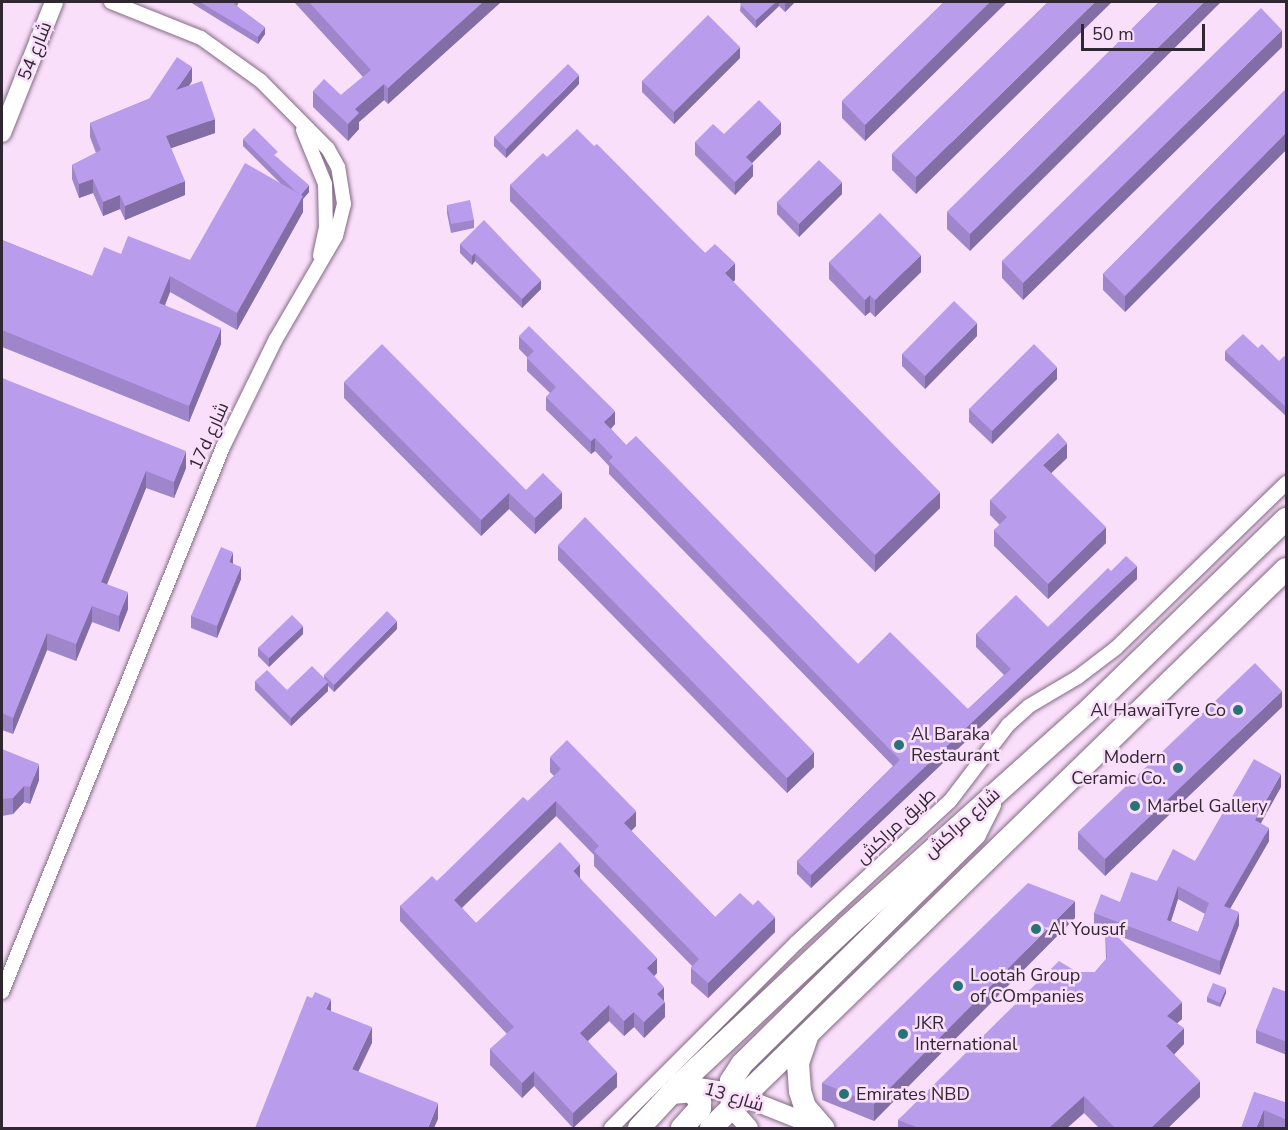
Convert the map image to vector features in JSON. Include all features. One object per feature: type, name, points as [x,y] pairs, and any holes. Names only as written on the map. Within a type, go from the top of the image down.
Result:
[{"type":"main road","name":"شارع مراكش","points":[[639,1128],[676,1089],[1091,708],[1287,519]]},
{"type":"main road","points":[[711,1128],[735,1099],[808,1035],[1287,569]]},
{"type":"main road","points":[[735,1099],[742,1064],[975,834],[993,796]]},
{"type":"main road","points":[[808,1035],[798,1078],[805,1107],[822,1128]]},
{"type":"main road","points":[[676,1089],[692,1091],[700,1102],[700,1108],[682,1128]]},
{"type":"street","name":"شارع 54","points":[[2,133],[54,2]]},
{"type":"street","name":"17d شارع","points":[[2,992],[219,457],[276,339],[341,220],[343,187],[328,149],[261,81],[201,38],[111,2]]},
{"type":"street","name":"طريق مراكش","points":[[610,1128],[796,944],[950,801],[1008,725],[1029,706],[1078,677],[1116,648],[1287,483]]},
{"type":"street","name":"شارع 13","points":[[676,1089],[735,1099],[822,1128]]},
{"type":"street","name":"شارع 13","points":[[735,1099],[749,1128]]},
{"type":"building","points":[[200,2],[235,2],[234,4],[265,27],[258,37]]},
{"type":"building","points":[[309,2],[483,2],[388,88],[384,84],[355,109],[359,113],[348,124],[313,91],[324,79],[341,95],[371,70]]},
{"type":"building","points":[[743,2],[776,2],[756,20],[740,4]]},
{"type":"building","points":[[944,2],[990,2],[865,125],[842,101]]},
{"type":"building","points":[[1048,2],[1095,2],[916,177],[892,154]]},
{"type":"building","points":[[1159,2],[1204,2],[970,234],[947,212]]},
{"type":"building","points":[[1261,8],[1282,30],[1023,283],[1002,261]]},
{"type":"building","points":[[708,15],[740,47],[674,112],[642,81]]},
{"type":"building","points":[[177,57],[192,67],[176,90],[202,81],[215,119],[166,136],[185,181],[125,206],[120,195],[103,202],[93,179],[79,184],[72,165],[101,150],[90,123],[149,99]]},
{"type":"building","points":[[568,64],[579,75],[506,149],[494,137]]},
{"type":"building","points":[[1287,88],[1287,132],[1125,296],[1103,274]]},
{"type":"building","points":[[759,100],[781,122],[746,157],[753,164],[735,182],[695,142],[713,124],[724,134]]},
{"type":"building","points":[[254,128],[278,152],[274,155],[309,185],[301,195],[243,139]]},
{"type":"building","points":[[577,129],[594,146],[597,144],[705,253],[715,244],[735,263],[725,273],[940,492],[875,555],[510,185],[543,153],[547,157]]},
{"type":"building","points":[[819,160],[842,182],[799,224],[777,202]]},
{"type":"building","points":[[245,163],[303,196],[237,313],[170,276],[159,303],[221,328],[189,406],[2,330],[2,240],[92,276],[104,247],[121,254],[128,236],[190,260]]},
{"type":"building","points":[[470,200],[474,220],[451,224],[447,205]]},
{"type":"building","points":[[880,213],[921,255],[875,300],[870,295],[865,300],[829,262]]},
{"type":"building","points":[[484,220],[541,280],[522,299],[475,253],[472,256],[460,244]]},
{"type":"building","points":[[954,301],[977,323],[925,376],[902,354]]},
{"type":"building","points":[[529,326],[615,411],[604,422],[626,445],[636,436],[858,664],[890,632],[968,709],[1011,669],[976,634],[1016,595],[1048,627],[1108,568],[1111,571],[1126,556],[1137,566],[811,875],[797,861],[900,760],[609,461],[613,457],[595,438],[591,441],[546,397],[556,387],[527,358],[534,351],[519,336]]},
{"type":"building","points":[[1243,334],[1258,348],[1262,344],[1279,361],[1284,356],[1287,359],[1287,408],[1225,351]]},
{"type":"building","points":[[382,344],[526,490],[543,473],[562,492],[535,518],[509,493],[481,520],[344,382]]},
{"type":"building","points":[[1034,344],[1057,367],[992,431],[969,409]]},
{"type":"building","points":[[2,378],[186,451],[174,482],[146,471],[101,582],[128,592],[119,616],[92,606],[76,644],[47,633],[13,718],[2,713]]},
{"type":"building","points":[[1058,433],[1067,443],[1043,465],[1106,527],[1048,584],[994,530],[1007,517],[990,500]]},
{"type":"building","points":[[585,517],[814,752],[787,778],[558,545]]},
{"type":"building","points":[[221,547],[233,552],[229,562],[241,567],[217,626],[191,616]]},
{"type":"building","points":[[387,611],[397,621],[334,685],[324,675]]},
{"type":"building","points":[[292,615],[303,626],[269,658],[258,648]]},
{"type":"building","points":[[1255,663],[1282,691],[1105,859],[1078,832]]},
{"type":"building","points":[[312,666],[328,682],[291,718],[255,681],[267,670],[287,690]]},
{"type":"building","points":[[567,740],[636,811],[624,823],[715,917],[740,893],[753,905],[758,900],[775,917],[708,983],[691,968],[699,959],[594,851],[599,846],[556,801],[454,900],[476,923],[560,842],[580,864],[573,871],[657,958],[647,968],[664,987],[657,994],[665,1002],[644,1022],[634,1012],[624,1021],[609,1005],[580,1033],[617,1072],[573,1113],[534,1071],[522,1083],[490,1049],[514,1027],[400,906],[432,876],[437,881],[523,797],[528,801],[561,769],[550,757]]},
{"type":"building","points":[[2,749],[39,764],[30,787],[24,786],[13,798],[2,799]]},
{"type":"building","points":[[1254,759],[1281,774],[1255,820],[1269,828],[1224,906],[1239,912],[1220,961],[1094,913],[1101,894],[1120,902],[1131,872],[1157,881],[1173,849],[1195,861]],"holes":[[[1178,886],[1209,903],[1198,932],[1167,920]]]},
{"type":"building","points":[[1028,883],[1075,901],[874,1104],[822,1083]]},
{"type":"building","points":[[1105,924],[1182,1002],[1167,1016],[1184,1028],[1166,1046],[1200,1081],[1151,1128],[1115,1128],[1084,1096],[1049,1128],[919,1128],[898,1120],[1059,961],[1077,972],[1095,972],[1107,958]]},
{"type":"building","points":[[1213,983],[1226,988],[1220,1003],[1207,997]]},
{"type":"building","points":[[1273,987],[1287,992],[1287,1042],[1256,1030]]},
{"type":"building","points":[[315,992],[331,999],[326,1009],[372,1027],[352,1069],[438,1103],[428,1128],[255,1128],[307,996],[312,998]]},
{"type":"building","points":[[1254,1092],[1287,1103],[1287,1120],[1264,1110],[1256,1128],[1241,1128]]},
{"type":"place","name":"Al HawaiTyre Co","points":[[1238,710]]},
{"type":"place","name":"Al Baraka Restaurant","points":[[899,745]]},
{"type":"place","name":"Modern Ceramic Co.","points":[[1178,768]]},
{"type":"place","name":"Marbel Gallery","points":[[1135,806]]},
{"type":"place","name":"Al Yousuf","points":[[1036,929]]},
{"type":"place","name":"Lootah Group of COmpanies","points":[[958,986]]},
{"type":"place","name":"JKR International","points":[[903,1034]]},
{"type":"place","name":"Emirates NBD","points":[[844,1094]]}]
